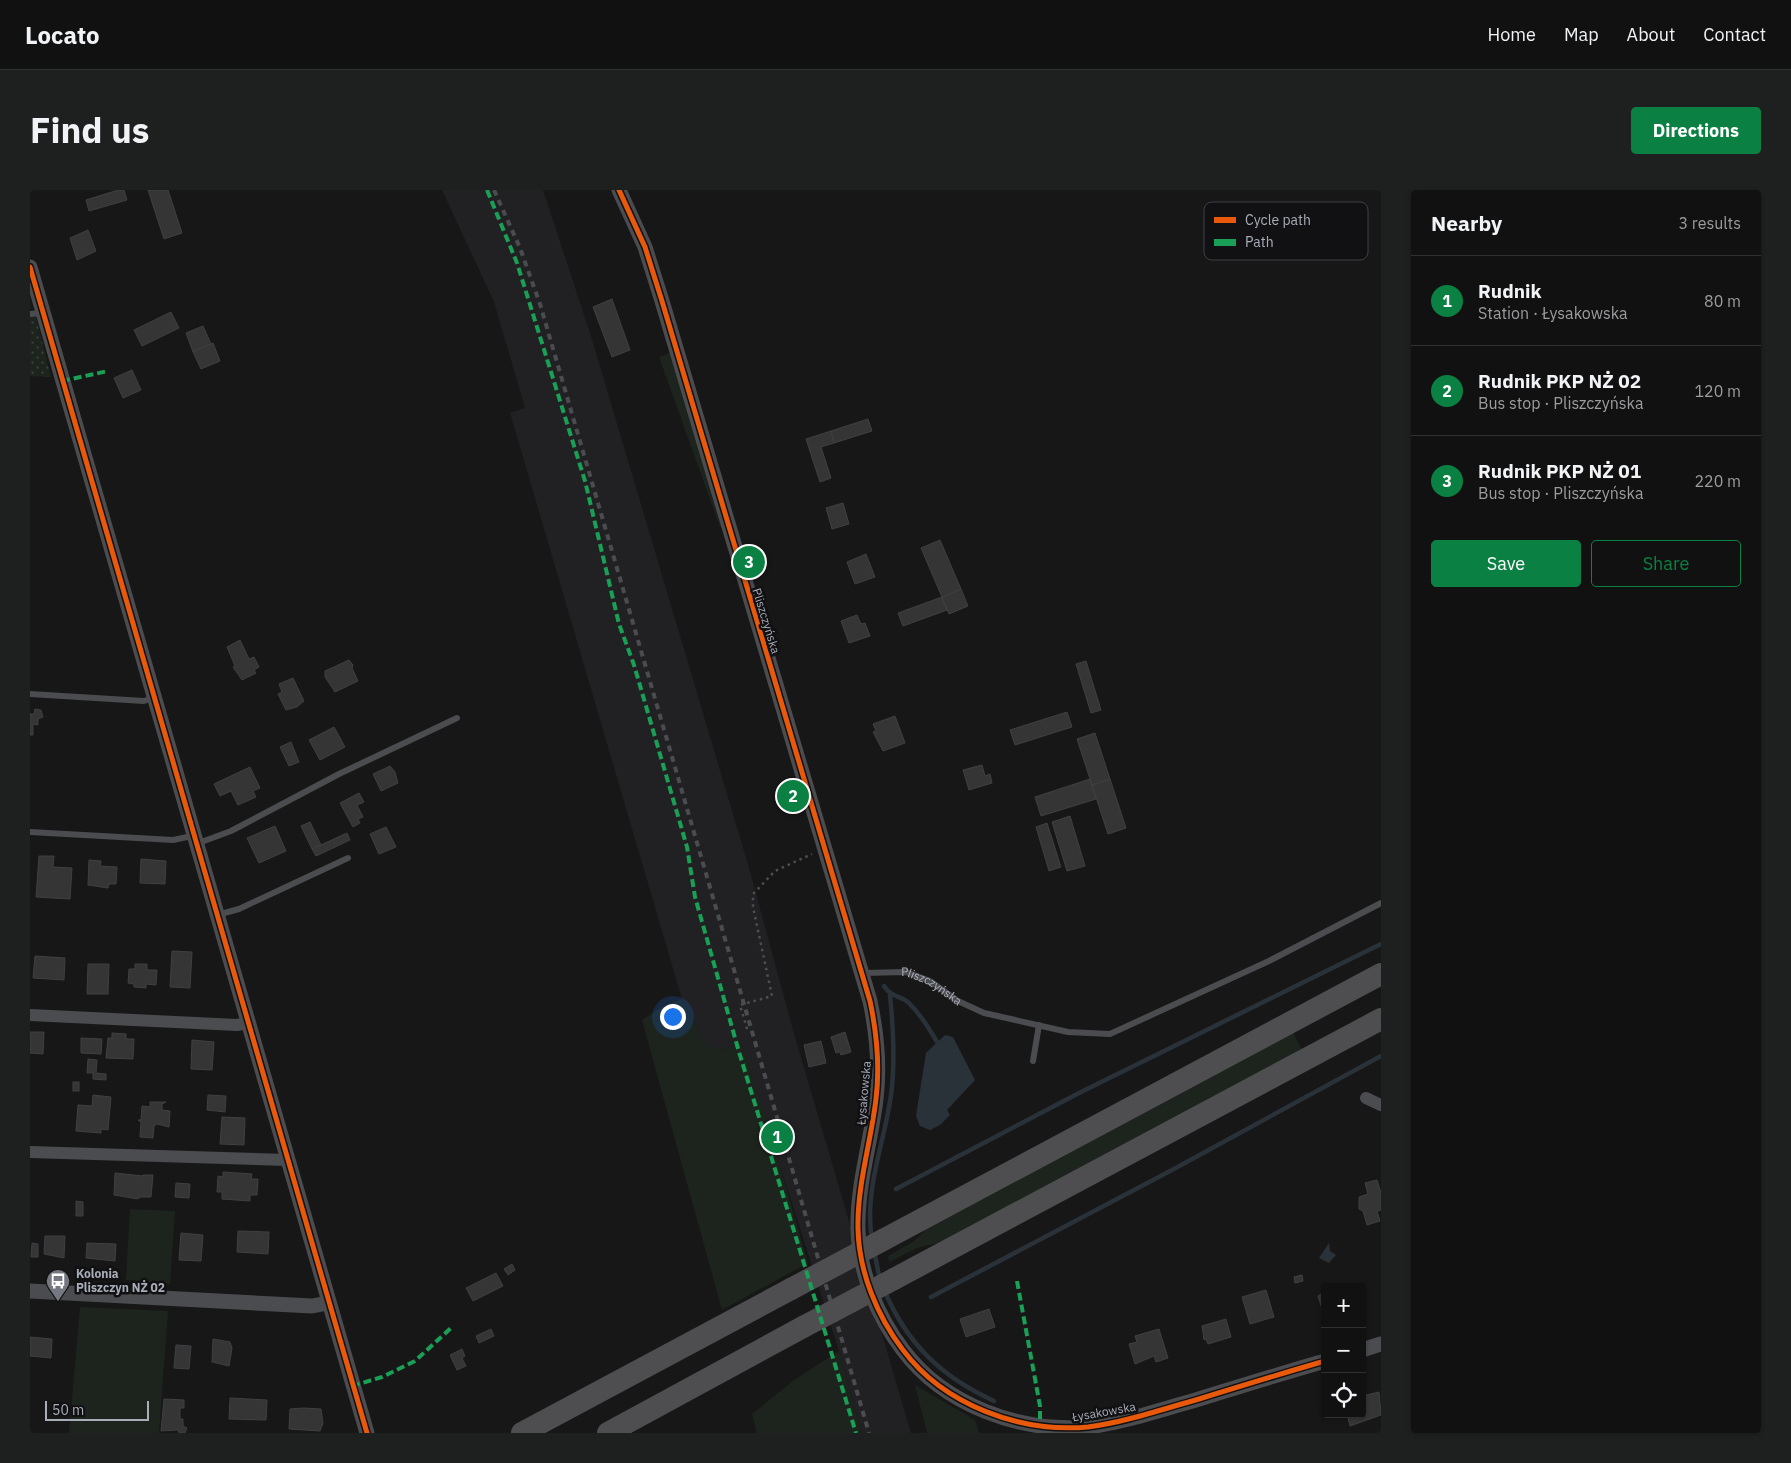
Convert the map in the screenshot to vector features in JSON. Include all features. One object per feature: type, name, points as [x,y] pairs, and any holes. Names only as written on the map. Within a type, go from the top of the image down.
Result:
[{"type":"highway","points":[[522,1433],[1381,974]]},
{"type":"highway","points":[[608,1433],[1309,1057],[1377,1017]]},
{"type":"street","name":"Pliszczyńska","points":[[619,190],[645,247],[662,301],[863,974]]},
{"type":"street","points":[[30,267],[36,313],[153,698],[366,1433]]},
{"type":"street","name":"Łysakowska","points":[[863,974],[874,1021],[878,1070],[876,1100],[860,1194],[858,1230],[866,1276],[880,1313],[905,1353],[940,1386],[967,1404],[994,1416],[1040,1430],[1088,1427],[1127,1420],[1321,1362]]},
{"type":"street","points":[[30,1015],[238,1025],[247,1023]]},
{"type":"street","points":[[1366,1098],[1381,1105]]},
{"type":"street","points":[[30,1152],[288,1160]]},
{"type":"street","points":[[30,1292],[312,1306],[328,1303]]},
{"type":"street","points":[[1366,1349],[1381,1344]]},
{"type":"lane","points":[[30,694],[144,701],[153,698]]},
{"type":"lane","points":[[30,832],[194,840],[232,831],[340,774],[457,718]]},
{"type":"lane","points":[[215,915],[239,909],[348,858]]},
{"type":"lane","name":"Pliszczyńska","points":[[863,974],[906,972],[930,981],[971,1008],[1076,1033],[1110,1034],[1132,1026],[1269,961],[1381,903]]},
{"type":"lane","points":[[1286,1025],[1364,992]]},
{"type":"lane","points":[[1033,1061],[1039,1025]]},
{"type":"path","points":[[747,1029],[740,1005],[772,996],[753,907],[753,894],[774,871],[824,848]]},
{"type":"shaded area","points":[[442,190],[543,190],[591,336],[749,868],[793,1030],[911,1433],[862,1433],[839,1351],[741,1043],[721,1050],[706,1045],[682,999],[510,413],[525,408],[494,302]]},
{"type":"shaded area","points":[[30,317],[36,317],[51,377],[30,376]]},
{"type":"shaded area","points":[[675,351],[725,526],[720,527],[659,357]]},
{"type":"shaded area","points":[[682,999],[706,1045],[721,1050],[741,1043],[765,1114],[808,1263],[722,1310],[642,1020],[660,1008]]},
{"type":"shaded area","points":[[1292,1031],[1303,1051],[943,1242],[917,1248],[889,1262],[888,1256],[914,1241],[932,1224]]},
{"type":"shaded area","points":[[945,1035],[953,1037],[975,1080],[947,1110],[950,1115],[940,1125],[930,1130],[920,1126],[916,1116],[926,1053]]},
{"type":"shaded area","points":[[130,1209],[175,1211],[170,1284],[126,1280]]},
{"type":"shaded area","points":[[1329,1243],[1330,1251],[1336,1255],[1329,1263],[1319,1258]]},
{"type":"shaded area","points":[[80,1307],[168,1311],[159,1433],[69,1433]]},
{"type":"shaded area","points":[[839,1351],[862,1433],[757,1433],[752,1414],[794,1380]]},
{"type":"shaded area","points":[[915,1385],[975,1420],[979,1433],[927,1433]]},
{"type":"building","points":[[118,190],[124,190],[127,200],[89,211],[86,200]]},
{"type":"building","points":[[148,190],[168,190],[182,233],[164,239]]},
{"type":"building","points":[[88,230],[96,251],[77,260],[70,238]]},
{"type":"building","points":[[612,299],[630,350],[612,357],[593,307]]},
{"type":"building","points":[[171,312],[179,328],[142,346],[134,330]]},
{"type":"building","points":[[203,326],[211,344],[193,352],[186,333]]},
{"type":"building","points":[[213,343],[220,361],[201,369],[193,352]]},
{"type":"building","points":[[132,370],[141,390],[123,398],[114,378]]},
{"type":"building","points":[[868,419],[872,431],[834,443],[831,431]]},
{"type":"building","points":[[831,431],[834,443],[821,447],[831,478],[820,482],[806,439]]},
{"type":"building","points":[[843,503],[849,524],[832,529],[826,508]]},
{"type":"building","points":[[940,540],[961,589],[942,597],[921,548]]},
{"type":"building","points":[[866,554],[875,577],[855,584],[847,562]]},
{"type":"building","points":[[961,589],[968,606],[949,614],[942,597]]},
{"type":"building","points":[[942,597],[947,610],[903,626],[898,613]]},
{"type":"building","points":[[857,615],[861,624],[865,623],[870,636],[849,643],[841,621]]},
{"type":"building","points":[[240,640],[249,659],[254,657],[259,667],[254,670],[256,673],[242,680],[233,667],[235,666],[227,647]]},
{"type":"building","points":[[349,660],[353,665],[352,668],[358,681],[335,692],[325,677],[325,671]]},
{"type":"building","points":[[1086,661],[1101,710],[1091,713],[1076,664]]},
{"type":"building","points":[[293,678],[304,701],[297,707],[286,710],[278,694],[282,692],[279,684]]},
{"type":"building","points":[[35,709],[41,710],[43,717],[38,719],[38,725],[33,724],[33,735],[30,735],[30,714],[34,714]]},
{"type":"building","points":[[1067,712],[1072,727],[1015,745],[1010,730]]},
{"type":"building","points":[[895,716],[905,743],[883,751],[873,732],[876,731],[873,724]]},
{"type":"building","points":[[334,727],[345,747],[320,760],[309,740]]},
{"type":"building","points":[[1095,733],[1110,779],[1092,785],[1077,739]]},
{"type":"building","points":[[291,742],[299,762],[289,766],[280,747]]},
{"type":"building","points":[[982,765],[985,776],[990,774],[992,783],[969,790],[963,770]]},
{"type":"building","points":[[390,766],[395,772],[398,783],[381,791],[373,774]]},
{"type":"building","points":[[250,767],[260,788],[253,791],[256,797],[238,805],[231,791],[220,796],[214,784]]},
{"type":"building","points":[[1090,779],[1096,799],[1041,816],[1035,797]]},
{"type":"building","points":[[1110,779],[1126,828],[1108,834],[1092,785]]},
{"type":"building","points":[[359,793],[364,802],[357,805],[363,817],[358,819],[360,823],[353,827],[340,803]]},
{"type":"building","points":[[1070,816],[1085,866],[1067,871],[1052,822]]},
{"type":"building","points":[[310,822],[321,845],[312,849],[301,826]]},
{"type":"building","points":[[1047,823],[1061,867],[1049,871],[1036,827]]},
{"type":"building","points":[[275,826],[286,851],[259,863],[247,838]]},
{"type":"building","points":[[386,827],[396,847],[379,854],[370,834]]},
{"type":"building","points":[[347,833],[350,840],[316,856],[312,849]]},
{"type":"building","points":[[39,856],[54,856],[53,867],[72,868],[70,899],[36,897]]},
{"type":"building","points":[[141,859],[166,861],[165,884],[140,883]]},
{"type":"building","points":[[89,860],[101,861],[100,866],[117,867],[116,884],[109,884],[108,888],[88,885]]},
{"type":"building","points":[[172,951],[192,952],[190,988],[170,987]]},
{"type":"building","points":[[35,956],[65,958],[64,980],[33,978]]},
{"type":"building","points":[[88,964],[109,964],[108,994],[87,994]]},
{"type":"building","points":[[135,964],[147,964],[147,970],[157,970],[156,985],[146,984],[146,988],[134,987],[134,984],[128,983],[129,969],[135,969]]},
{"type":"building","points":[[30,1032],[44,1032],[43,1054],[30,1053]]},
{"type":"building","points":[[845,1032],[851,1052],[841,1055],[840,1052],[836,1053],[831,1037]]},
{"type":"building","points":[[112,1033],[126,1034],[126,1039],[134,1039],[133,1059],[106,1058],[108,1038],[112,1038]]},
{"type":"building","points":[[81,1038],[102,1039],[101,1054],[81,1053]]},
{"type":"building","points":[[192,1040],[214,1042],[212,1070],[191,1069]]},
{"type":"building","points":[[821,1041],[826,1063],[809,1067],[804,1045]]},
{"type":"building","points":[[88,1059],[97,1060],[96,1073],[106,1074],[106,1080],[93,1079],[93,1073],[87,1073]]},
{"type":"building","points":[[73,1082],[79,1082],[79,1091],[73,1091]]},
{"type":"building","points":[[93,1095],[111,1097],[108,1130],[101,1129],[101,1133],[76,1131],[78,1105],[92,1106]]},
{"type":"building","points":[[208,1095],[226,1096],[225,1112],[207,1110]]},
{"type":"building","points":[[150,1102],[166,1102],[162,1104],[162,1110],[170,1111],[169,1127],[157,1124],[154,1126],[153,1138],[140,1137],[141,1122],[138,1120],[141,1120],[142,1106],[150,1107]]},
{"type":"building","points":[[222,1117],[245,1118],[244,1145],[220,1144]]},
{"type":"building","points":[[223,1172],[252,1174],[251,1179],[258,1179],[257,1195],[250,1195],[250,1201],[222,1199],[222,1192],[217,1192],[218,1176],[223,1177]]},
{"type":"building","points":[[115,1173],[143,1176],[153,1175],[151,1197],[140,1197],[138,1199],[114,1195]]},
{"type":"building","points":[[1377,1180],[1381,1193],[1381,1210],[1377,1211],[1380,1221],[1367,1225],[1363,1211],[1359,1209],[1359,1197],[1368,1194],[1365,1183]]},
{"type":"building","points":[[176,1183],[190,1184],[189,1198],[175,1197]]},
{"type":"building","points":[[76,1201],[83,1202],[83,1216],[76,1216]]},
{"type":"building","points":[[238,1231],[269,1232],[268,1254],[237,1252]]},
{"type":"building","points":[[181,1233],[203,1235],[201,1261],[179,1260]]},
{"type":"building","points":[[45,1236],[65,1236],[64,1258],[44,1254]]},
{"type":"building","points":[[32,1243],[38,1244],[38,1257],[31,1257]]},
{"type":"building","points":[[87,1243],[116,1244],[115,1261],[86,1258]]},
{"type":"building","points":[[512,1264],[515,1270],[508,1275],[504,1269]]},
{"type":"building","points":[[496,1273],[503,1286],[473,1301],[466,1288]]},
{"type":"building","points":[[1302,1275],[1303,1281],[1295,1283],[1294,1277]]},
{"type":"building","points":[[1266,1290],[1274,1317],[1250,1324],[1242,1297]]},
{"type":"building","points":[[1321,1294],[1321,1305],[1318,1296]]},
{"type":"building","points":[[989,1309],[995,1327],[966,1337],[960,1319]]},
{"type":"building","points":[[1226,1319],[1231,1337],[1208,1344],[1206,1339],[1204,1340],[1202,1326]]},
{"type":"building","points":[[491,1329],[494,1336],[479,1343],[476,1336]]},
{"type":"building","points":[[1159,1329],[1168,1358],[1156,1362],[1154,1356],[1135,1364],[1129,1344],[1137,1342],[1135,1336]]},
{"type":"building","points":[[30,1337],[52,1339],[51,1358],[30,1356]]},
{"type":"building","points":[[213,1339],[230,1342],[232,1348],[229,1366],[212,1362]]},
{"type":"building","points":[[176,1345],[191,1346],[189,1369],[174,1368]]},
{"type":"building","points":[[462,1349],[465,1356],[462,1358],[466,1366],[457,1370],[450,1355]]},
{"type":"building","points":[[1379,1392],[1381,1415],[1350,1426],[1348,1418],[1366,1418],[1366,1395]]},
{"type":"building","points":[[230,1398],[267,1400],[266,1420],[229,1419]]},
{"type":"building","points":[[164,1399],[184,1400],[184,1408],[180,1408],[180,1419],[183,1419],[183,1426],[187,1428],[185,1433],[179,1433],[178,1430],[161,1431]]},
{"type":"building","points":[[290,1409],[321,1409],[323,1423],[320,1431],[289,1429]]},
{"type":"waterway","points":[[896,1189],[1079,1093],[1381,944]]},
{"type":"waterway","points":[[884,986],[890,993],[906,1000],[913,1007],[937,1042]]},
{"type":"waterway","points":[[872,1239],[870,1220],[873,1182],[889,1106],[893,1076],[890,995]]},
{"type":"waterway","points":[[931,1297],[1172,1170],[1381,1056]]},
{"type":"waterway","points":[[874,1251],[880,1280]]},
{"type":"waterway","points":[[885,1292],[904,1328],[929,1357],[958,1381],[994,1401]]},
{"type":"railway","points":[[494,190],[520,248],[540,304],[869,1433]]},
{"type":"marked path","points":[[487,190],[517,263],[585,481],[619,624],[634,665],[687,847],[695,897],[739,1052],[856,1433]]},
{"type":"marked path","points":[[62,381],[108,371]]},
{"type":"marked path","points":[[1017,1281],[1040,1406],[1040,1426]]},
{"type":"marked path","points":[[352,1386],[382,1377],[415,1361],[451,1328]]},
{"type":"cycle path","points":[[619,190],[645,247],[662,301],[870,1001],[877,1050],[878,1074],[874,1115],[860,1196],[858,1229],[859,1245],[866,1277],[885,1323],[903,1350],[920,1369],[940,1386],[962,1400],[1010,1420],[1062,1428],[1088,1427],[1130,1419],[1321,1362]]},
{"type":"cycle path","points":[[30,267],[367,1433]]},
{"type":"place","name":"Rudnik PKP NŻ 01","points":[[749,562]]},
{"type":"place","name":"Rudnik PKP NŻ 02","points":[[793,796]]},
{"type":"place","name":"Rudnik","points":[[777,1137]]},
{"type":"place","name":"Kolonia Pliszczyn NŻ 02","points":[[58,1302]]}]
